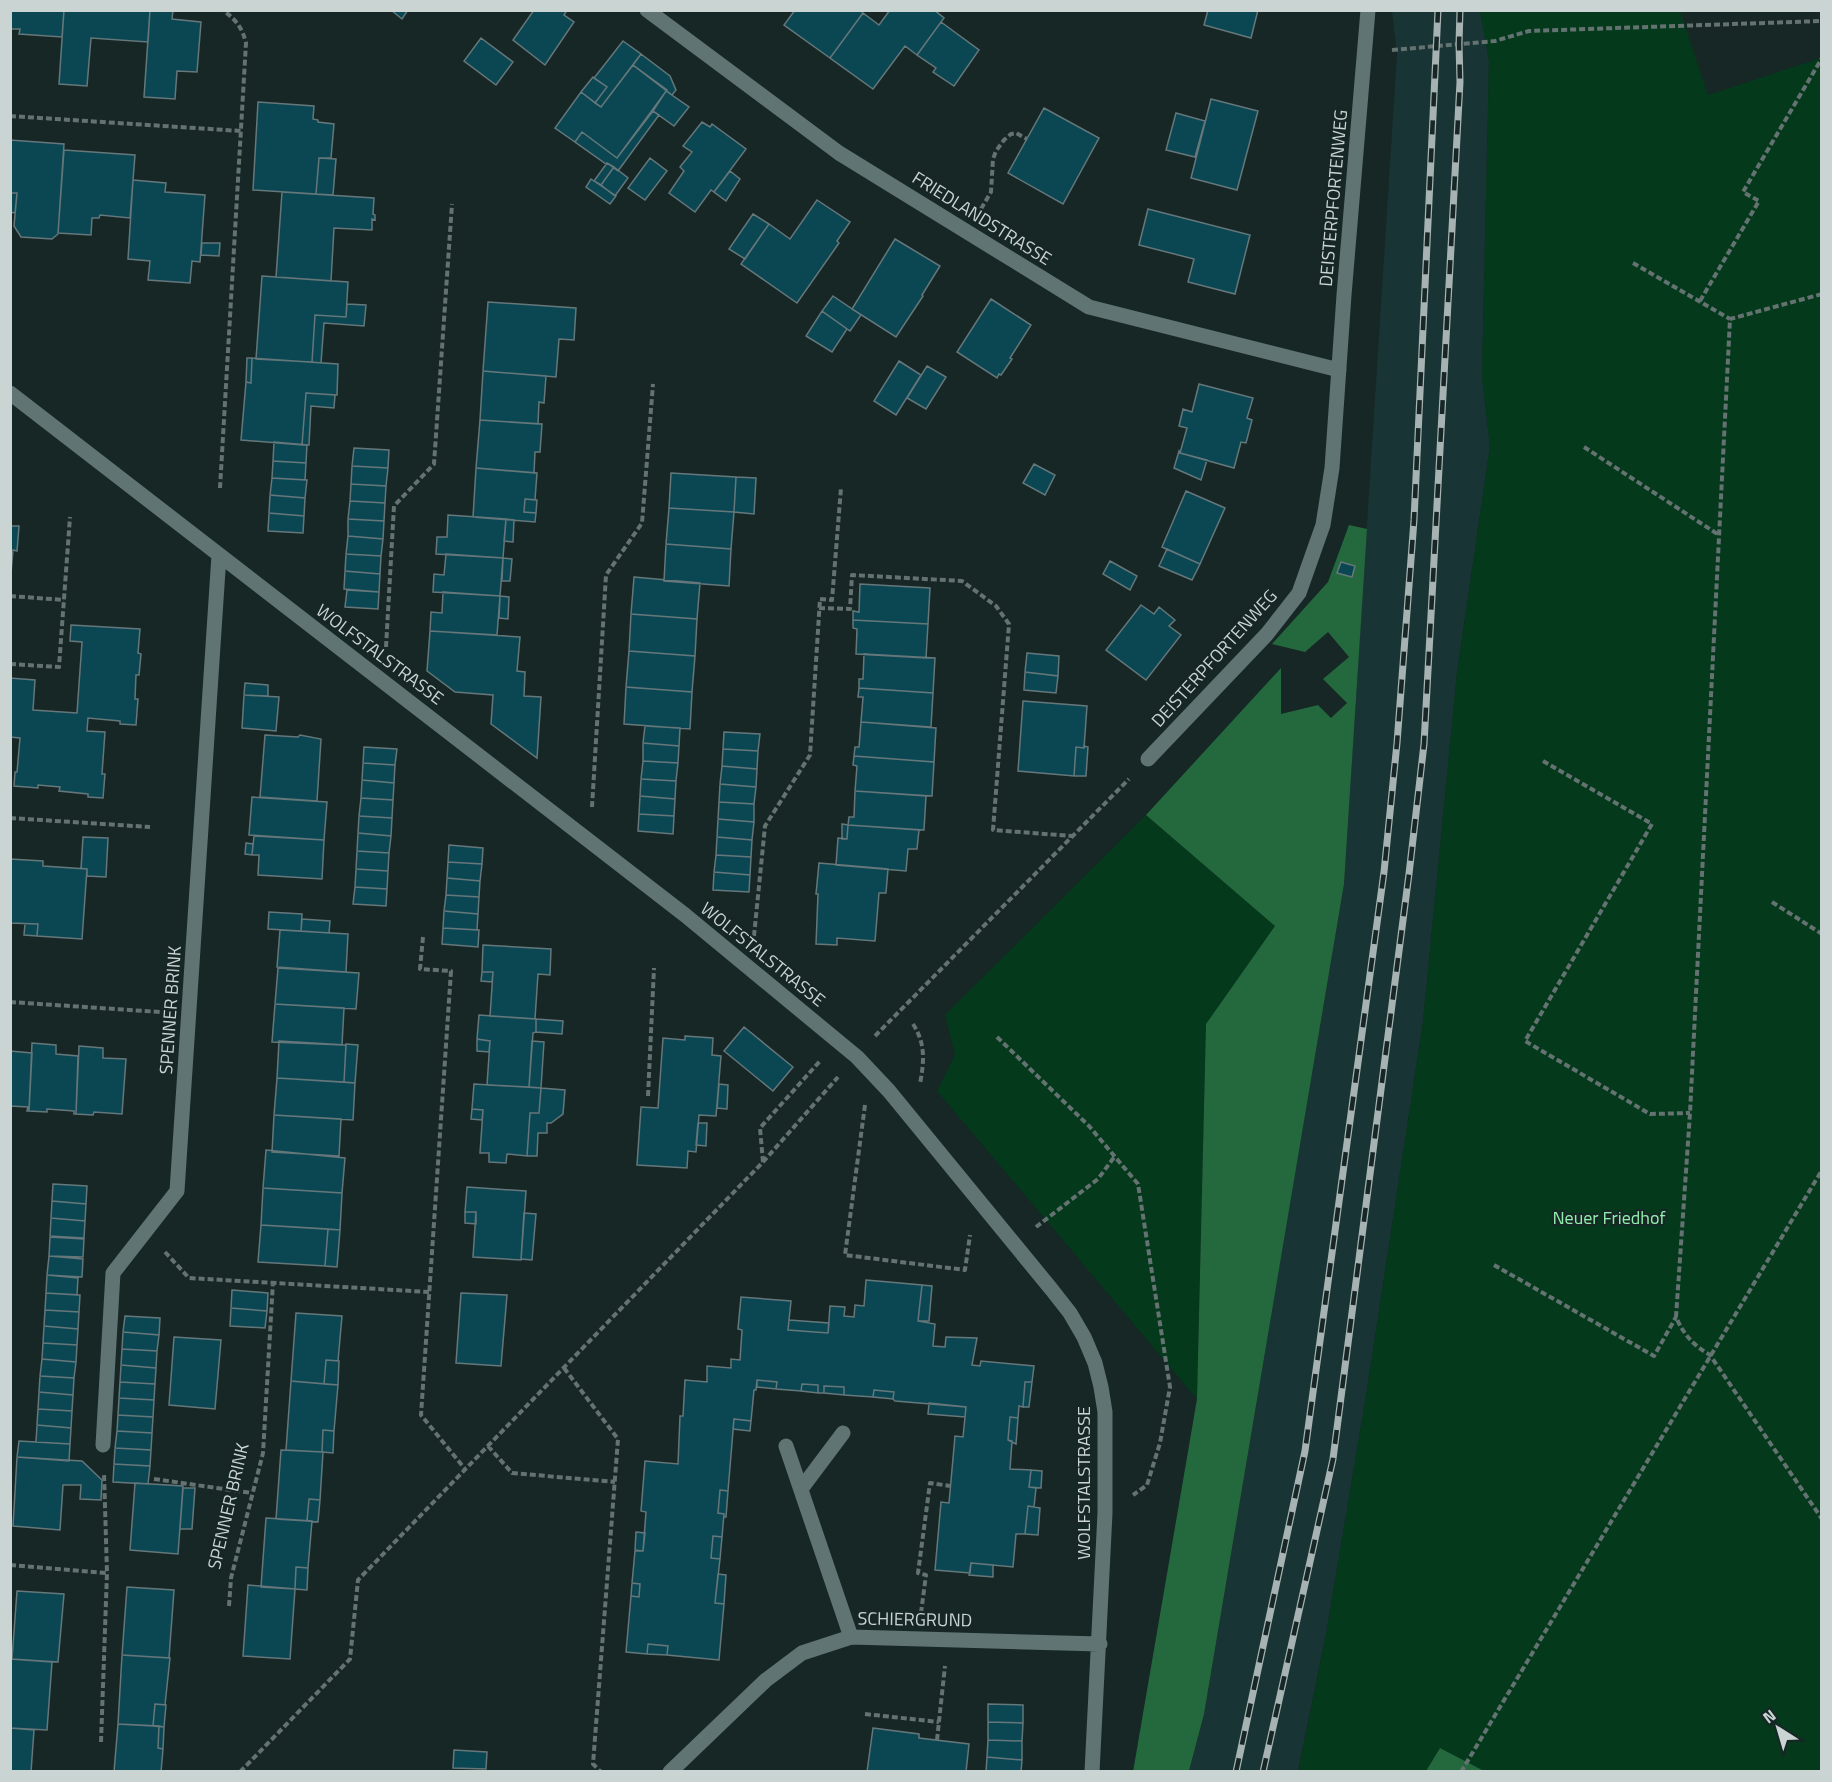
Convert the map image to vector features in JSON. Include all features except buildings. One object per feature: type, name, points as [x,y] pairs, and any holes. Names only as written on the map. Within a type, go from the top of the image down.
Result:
[{"type":"street","name":"FRIEDLANDSTRASSE","points":[[647,10],[839,153],[1089,307],[1339,370]]},
{"type":"street","name":"DEISTERPFORTENWEG","points":[[1148,759],[1267,634],[1299,593],[1323,525],[1332,468],[1368,10]]},
{"type":"street","name":"WOLFSTALSTRASSE","points":[[10,393],[667,901],[857,1057],[889,1091],[1045,1281],[1070,1313],[1084,1336],[1095,1363],[1104,1404],[1106,1513],[1092,1772]]},
{"type":"street","name":"SPENNER BRINK","points":[[104,1445],[113,1273],[177,1191],[219,555]]},
{"type":"street","points":[[801,1489],[843,1433]]},
{"type":"street","points":[[786,1446],[850,1637]]},
{"type":"street","name":"SCHIERGRUND","points":[[670,1772],[766,1680],[802,1653],[850,1637],[1100,1644]]},
{"type":"path","points":[[220,488],[246,43],[243,31],[236,20],[223,10]]},
{"type":"path","points":[[1365,51],[1496,41],[1529,31],[1821,21]]},
{"type":"path","points":[[1700,301],[1759,201],[1743,192],[1821,58]]},
{"type":"path","points":[[10,116],[241,131]]},
{"type":"path","points":[[977,216],[992,192],[993,159],[996,151],[1011,134],[1016,133],[1027,139]]},
{"type":"path","points":[[385,657],[394,506],[434,464],[452,204]]},
{"type":"path","points":[[1634,262],[1730,319],[1821,294]]},
{"type":"path","points":[[1494,1265],[1654,1356],[1676,1317],[1690,1113],[1730,319]]},
{"type":"path","points":[[591,816],[606,575],[642,523],[653,384]]},
{"type":"path","points":[[1584,447],[1719,536]]},
{"type":"path","points":[[753,943],[765,826],[810,755],[820,599],[832,600],[841,488]]},
{"type":"path","points":[[10,664],[59,668],[70,517]]},
{"type":"path","points":[[819,608],[850,609],[852,575],[962,581],[996,606],[1009,624],[993,830],[1072,836]]},
{"type":"path","points":[[10,596],[64,600]]},
{"type":"path","points":[[871,1040],[1148,759]]},
{"type":"path","points":[[1543,761],[1652,824],[1525,1041],[1650,1114],[1690,1113]]},
{"type":"path","points":[[10,818],[150,827]]},
{"type":"path","points":[[1772,902],[1821,933]]},
{"type":"path","points":[[423,938],[420,969],[451,971],[421,1415],[465,1469]]},
{"type":"path","points":[[648,1096],[654,968]]},
{"type":"path","points":[[10,1002],[160,1012]]},
{"type":"path","points":[[913,1024],[919,1034],[924,1052],[920,1087]]},
{"type":"path","points":[[997,1037],[1089,1126],[1138,1184],[1170,1387],[1160,1443],[1147,1485],[1127,1499]]},
{"type":"path","points":[[763,1162],[760,1128],[821,1059]]},
{"type":"path","points":[[240,1772],[350,1659],[357,1580],[763,1162],[840,1075]]},
{"type":"path","points":[[865,1105],[844,1255],[965,1270],[970,1233]]},
{"type":"path","points":[[1032,1230],[1098,1179],[1115,1156]]},
{"type":"path","points":[[1461,1772],[1821,1170]]},
{"type":"path","points":[[145,1232],[189,1278],[429,1292]]},
{"type":"path","name":"SPENNER BRINK","points":[[229,1606],[231,1578],[263,1453],[273,1282]]},
{"type":"path","points":[[1676,1317],[1684,1334],[1696,1347],[1710,1355],[1821,1519]]},
{"type":"path","points":[[564,1368],[618,1439],[593,1764],[601,1772]]},
{"type":"path","points":[[101,1742],[107,1572],[104,1445]]},
{"type":"path","points":[[488,1446],[512,1473],[615,1482]]},
{"type":"path","points":[[154,1479],[252,1493]]},
{"type":"path","points":[[921,1614],[926,1575],[918,1573],[930,1483],[950,1486]]},
{"type":"path","points":[[10,1565],[107,1572]]},
{"type":"path","points":[[937,1740],[945,1660]]},
{"type":"path","points":[[865,1714],[939,1722]]},
{"type":"shaded area","points":[[1392,11],[1480,11],[1489,61],[1482,378],[1490,446],[1457,673],[1423,1022],[1366,1396],[1326,1634],[1298,1771],[1189,1772],[1204,1714],[1344,884],[1397,54]]},
{"type":"green space","name":"Neuer Friedhof","points":[[1480,11],[1680,11],[1708,95],[1821,58],[1821,1771],[1484,1771],[1440,1748],[1426,1771],[1298,1772],[1326,1634],[1366,1396],[1423,1022],[1457,673],[1490,446],[1482,378],[1489,61]]},
{"type":"green space","points":[[1349,525],[1367,529],[1344,884],[1204,1714],[1189,1771],[1133,1772],[1197,1399],[1206,1024],[1275,926],[1146,815],[1281,668],[1281,714],[1318,705],[1331,718],[1347,703],[1323,679],[1349,657],[1328,632],[1305,652],[1272,644],[1328,582]]},
{"type":"green space","points":[[1146,815],[1275,926],[1206,1024],[1197,1399],[937,1091],[955,1055],[945,1015]]},
{"type":"green space","points":[[1440,1748],[1484,1771],[1426,1771]]},
{"type":"railway","points":[[1236,1772],[1305,1451],[1384,872],[1397,743],[1414,520],[1438,10]]},
{"type":"railway","points":[[1263,1772],[1333,1459],[1424,744],[1460,82],[1460,10]]}]
